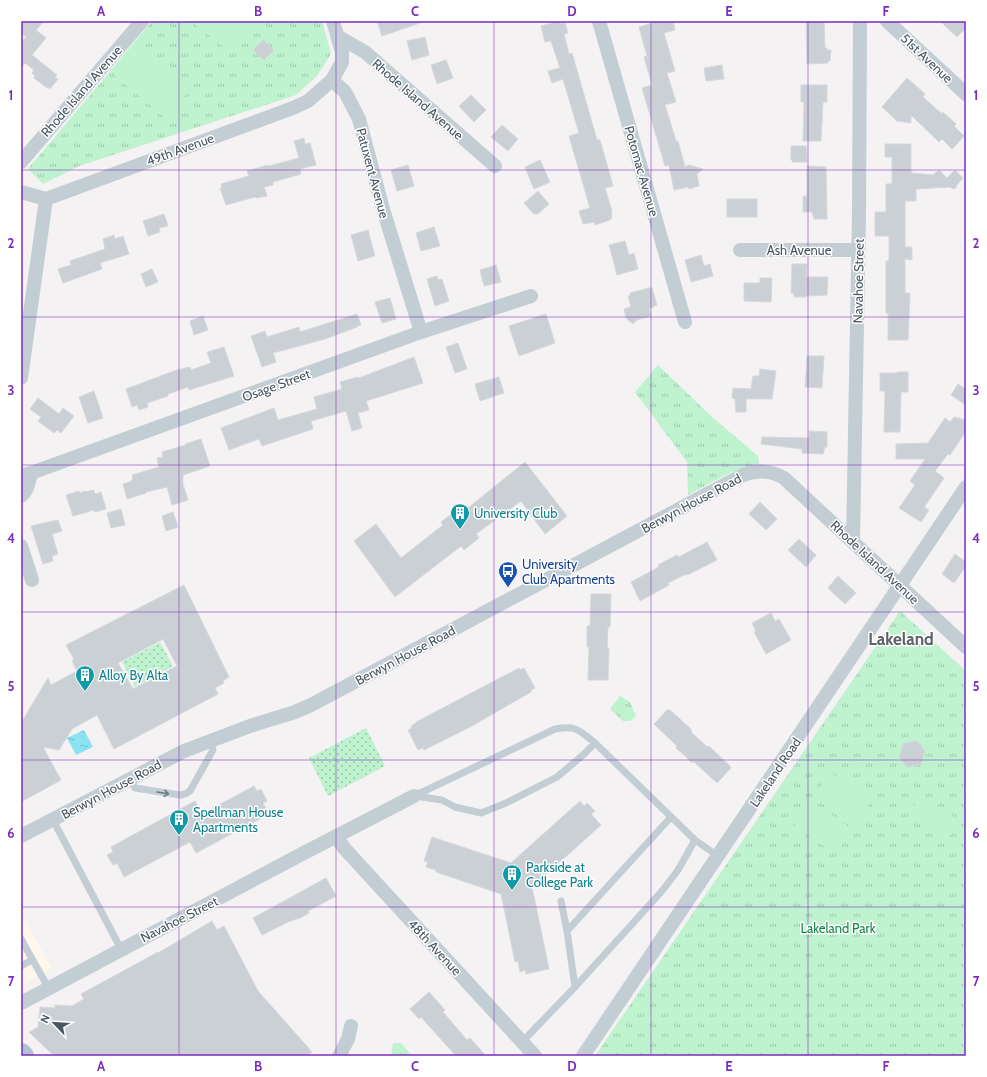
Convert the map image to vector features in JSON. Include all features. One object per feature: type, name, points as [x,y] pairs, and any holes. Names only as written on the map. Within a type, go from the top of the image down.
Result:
[{"type":"street","name":"Rhode Island Avenue","points":[[21,162],[142,21]]},
{"type":"street","points":[[332,80],[342,62],[342,52],[333,21]]},
{"type":"street","name":"Potomac Avenue","points":[[599,21],[685,322]]},
{"type":"street","name":"Navahoe Street","points":[[853,542],[860,21]]},
{"type":"street","name":"51st Avenue","points":[[888,21],[966,94]]},
{"type":"street","name":"Rhode Island Avenue","points":[[337,36],[365,52],[495,166]]},
{"type":"street","name":"49th Avenue","points":[[46,199],[293,108],[308,101],[332,80]]},
{"type":"street","name":"Patuxent Avenue","points":[[332,80],[344,92],[358,119],[382,209],[421,332]]},
{"type":"street","points":[[21,192],[46,199],[21,378]]},
{"type":"street","name":"Ash Avenue","points":[[740,250],[858,250]]},
{"type":"street","name":"Osage Street","points":[[26,474],[421,332],[531,296]]},
{"type":"street","name":"Berwyn House Road","points":[[21,836],[184,751],[210,740],[295,712],[311,705],[743,475],[752,472],[764,471],[784,478]]},
{"type":"street","points":[[21,496],[25,492],[29,483],[26,474]]},
{"type":"street","name":"Rhode Island Avenue","points":[[784,478],[966,647]]},
{"type":"street","name":"Lakeland Road","points":[[583,1056],[966,487]]},
{"type":"street","points":[[21,546],[32,580]]},
{"type":"street","name":"Navahoe Street","points":[[21,1003],[377,814],[414,796]]},
{"type":"street","name":"48th Avenue","points":[[336,836],[344,848],[535,1056]]},
{"type":"street","points":[[339,1056],[348,1040],[351,1026]]},
{"type":"lane","points":[[414,796],[555,729],[566,726],[577,728],[595,743],[695,840],[718,856]]},
{"type":"lane","points":[[130,779],[135,788],[180,795],[185,794],[190,791],[213,750],[210,740]]},
{"type":"lane","points":[[414,796],[442,800],[455,807],[481,813],[556,777],[595,743]]},
{"type":"lane","points":[[568,931],[671,817]]},
{"type":"lane","points":[[53,820],[121,949]]},
{"type":"lane","points":[[522,1042],[575,987],[662,891],[678,870],[695,840]]},
{"type":"lane","points":[[561,902],[568,931],[575,987]]},
{"type":"lane","points":[[21,939],[23,948],[49,989]]},
{"type":"lane","points":[[21,966],[32,960]]},
{"type":"shaded area","points":[[21,913],[52,968],[21,986]]},
{"type":"green space","points":[[152,21],[322,21],[331,54],[317,76],[296,95],[79,166],[43,184],[28,169]]},
{"type":"green space","points":[[191,21],[246,21],[254,27],[232,54]]},
{"type":"green space","points":[[136,47],[189,91],[166,119],[113,74]]},
{"type":"green space","points":[[658,365],[712,417],[758,456],[759,464],[732,472],[688,495],[687,462],[635,392]]},
{"type":"green space","name":"Lakeland Park","points":[[900,611],[966,671],[966,1056],[595,1056]]},
{"type":"green space","points":[[160,642],[173,666],[135,687],[122,662]]},
{"type":"green space","points":[[620,696],[630,702],[636,716],[630,721],[623,721],[610,709]]},
{"type":"green space","points":[[366,728],[385,766],[328,796],[309,758]]},
{"type":"green space","points":[[830,772],[872,800],[855,825],[814,797]]},
{"type":"green space","points":[[922,795],[960,821],[948,838],[910,812]]},
{"type":"green space","points":[[811,801],[852,829],[836,854],[794,826]]},
{"type":"green space","points":[[393,1043],[401,1043],[412,1056],[391,1056]]},
{"type":"water","points":[[84,730],[93,747],[76,755],[67,738]]},
{"type":"building","points":[[21,21],[44,21],[36,30],[46,38],[32,55],[57,75],[55,77],[58,79],[50,89],[34,78],[35,76],[32,73],[34,70],[25,63],[21,68],[21,43],[26,37],[21,33]]},
{"type":"building","points":[[377,21],[420,21],[420,23],[382,36]]},
{"type":"building","points":[[560,21],[561,24],[565,23],[568,33],[564,34],[569,54],[572,53],[597,140],[600,140],[613,186],[605,188],[612,211],[612,218],[595,225],[594,222],[583,224],[579,211],[590,208],[569,136],[579,133],[563,79],[552,83],[548,71],[560,68],[551,41],[545,42],[541,26]]},
{"type":"building","points":[[660,21],[673,21],[675,30],[664,33],[675,71],[667,73],[676,102],[665,105],[676,141],[678,141],[685,167],[689,165],[703,169],[697,174],[699,186],[689,189],[688,187],[674,190],[669,165],[665,166],[642,88],[652,85],[644,57],[647,56],[639,27]]},
{"type":"building","points":[[806,21],[824,21],[825,48],[827,48],[827,50],[831,50],[830,61],[828,61],[828,63],[807,64]]},
{"type":"building","points":[[940,21],[966,21],[966,28],[957,37]]},
{"type":"building","points":[[425,37],[429,55],[412,60],[407,41]]},
{"type":"building","points":[[263,40],[274,50],[264,60],[253,50]]},
{"type":"building","points":[[446,60],[453,78],[437,84],[431,65]]},
{"type":"building","points":[[722,65],[724,79],[706,81],[704,68]]},
{"type":"building","points":[[907,78],[925,94],[923,97],[956,124],[954,126],[964,136],[952,149],[942,139],[939,142],[911,115],[911,123],[897,121],[882,107]]},
{"type":"building","points":[[801,85],[827,85],[827,102],[823,102],[821,141],[803,141],[804,102],[801,102]]},
{"type":"building","points":[[471,95],[486,110],[474,122],[459,106]]},
{"type":"building","points":[[502,125],[518,139],[508,151],[491,137]]},
{"type":"building","points":[[304,138],[305,144],[310,143],[316,165],[300,169],[301,174],[273,182],[273,185],[264,187],[267,196],[255,197],[226,205],[220,188],[222,188],[221,184],[249,176],[247,171],[299,158],[294,141]]},
{"type":"building","points":[[885,144],[911,144],[911,173],[933,175],[939,170],[947,178],[955,170],[963,178],[956,186],[957,187],[953,189],[950,187],[916,189],[916,201],[905,201],[905,247],[912,247],[912,260],[905,259],[905,293],[910,293],[908,340],[888,340],[888,313],[886,313],[886,261],[889,261],[889,236],[875,236],[875,212],[886,212],[886,184],[892,184],[892,157],[885,157]]},
{"type":"building","points":[[791,146],[806,146],[807,162],[792,162]]},
{"type":"building","points":[[540,160],[550,182],[534,189],[525,167]]},
{"type":"building","points":[[408,165],[414,186],[397,191],[391,170]]},
{"type":"building","points":[[807,166],[826,167],[827,219],[814,219],[812,212],[803,212],[803,196],[807,196]]},
{"type":"building","points":[[538,191],[549,204],[538,214],[534,214],[524,203]]},
{"type":"building","points":[[727,199],[757,199],[757,217],[727,217]]},
{"type":"building","points":[[164,214],[168,226],[159,228],[160,232],[148,236],[143,221]]},
{"type":"building","points":[[434,227],[440,246],[421,251],[416,233]]},
{"type":"building","points":[[368,230],[375,256],[358,261],[351,235]]},
{"type":"building","points":[[114,235],[115,239],[123,236],[129,254],[100,263],[102,269],[63,283],[58,269],[71,265],[70,261],[105,249],[103,239]]},
{"type":"building","points":[[625,241],[629,255],[634,253],[638,269],[617,275],[609,245]]},
{"type":"building","points":[[701,255],[704,266],[710,264],[713,276],[691,282],[685,260]]},
{"type":"building","points":[[792,264],[807,264],[806,277],[828,277],[827,295],[794,297],[794,293],[791,293]]},
{"type":"building","points":[[496,265],[501,282],[484,286],[480,270]]},
{"type":"building","points":[[152,269],[158,282],[146,287],[141,274]]},
{"type":"building","points":[[437,276],[438,280],[442,279],[449,301],[435,306],[427,279]]},
{"type":"building","points":[[760,278],[772,278],[771,302],[744,301],[744,283],[760,283]]},
{"type":"building","points":[[652,288],[657,305],[649,309],[651,316],[637,320],[633,324],[626,318],[624,309],[631,307],[628,296],[631,295],[630,293]]},
{"type":"building","points":[[390,298],[396,319],[382,323],[375,302]]},
{"type":"building","points":[[357,314],[361,325],[325,339],[273,353],[276,362],[262,367],[251,336],[265,331],[267,337],[299,327],[300,332]]},
{"type":"building","points":[[546,314],[555,343],[519,356],[509,326]]},
{"type":"building","points":[[203,316],[208,330],[194,335],[190,321]]},
{"type":"building","points":[[458,343],[467,369],[455,373],[446,347]]},
{"type":"building","points":[[224,347],[234,376],[189,390],[188,387],[168,394],[168,396],[147,403],[148,407],[139,410],[137,405],[132,407],[126,389],[174,371],[190,367],[191,370],[211,363],[207,352]]},
{"type":"building","points":[[807,356],[824,356],[822,388],[805,387]]},
{"type":"building","points":[[414,357],[423,383],[366,401],[369,410],[358,413],[362,428],[352,431],[346,411],[311,421],[313,429],[262,446],[259,439],[229,450],[221,428],[274,408],[278,420],[317,409],[314,397],[342,389],[340,382],[359,378]]},
{"type":"building","points":[[760,369],[776,371],[772,399],[746,399],[746,412],[736,412],[735,399],[732,398],[733,388],[751,389],[753,376],[759,376]]},
{"type":"building","points":[[908,372],[908,392],[901,392],[900,432],[884,432],[885,391],[880,391],[880,373]]},
{"type":"building","points":[[499,377],[504,393],[480,401],[475,384]]},
{"type":"building","points":[[958,384],[966,389],[966,405],[951,395]]},
{"type":"building","points":[[94,391],[103,418],[88,423],[79,397]]},
{"type":"building","points":[[38,398],[59,414],[63,408],[74,416],[61,433],[57,430],[54,433],[38,421],[41,417],[30,409]]},
{"type":"building","points":[[954,417],[966,420],[966,431],[950,455],[948,454],[935,471],[944,478],[925,506],[925,508],[929,510],[921,522],[899,508],[915,485],[910,481],[925,459],[896,459],[896,444],[928,443],[945,418],[950,422]]},
{"type":"building","points":[[809,431],[827,432],[827,447],[825,447],[823,454],[802,453],[802,449],[761,444],[762,437],[809,438]]},
{"type":"building","points":[[201,439],[210,466],[183,475],[183,484],[188,500],[172,505],[167,487],[146,492],[127,499],[123,484],[132,481],[132,475],[159,467],[157,458],[163,457],[162,452]]},
{"type":"building","name":"University Club","points":[[525,462],[567,516],[545,534],[521,501],[476,534],[479,538],[464,550],[461,546],[395,597],[354,541],[376,524],[401,558],[443,525],[441,522],[459,508],[463,512]]},
{"type":"building","points":[[94,490],[95,494],[101,492],[106,509],[95,512],[94,510],[73,516],[66,495],[79,491],[80,493]]},
{"type":"building","points":[[760,502],[777,519],[766,530],[749,514]]},
{"type":"building","points":[[121,509],[125,525],[111,528],[107,513]]},
{"type":"building","points":[[173,512],[178,527],[166,531],[162,516]]},
{"type":"building","points":[[58,520],[62,531],[52,534],[58,554],[52,556],[53,561],[43,564],[31,526]]},
{"type":"building","points":[[799,539],[816,555],[806,567],[788,550]]},
{"type":"building","points":[[707,542],[717,560],[668,583],[669,585],[640,601],[631,582],[659,567],[658,565],[677,555],[679,557]]},
{"type":"building","points":[[955,554],[966,562],[966,566],[954,583],[942,574]]},
{"type":"building","points":[[838,576],[856,593],[845,604],[828,588]]},
{"type":"building","name":"Alloy By Alta","points":[[184,585],[229,677],[223,681],[224,683],[215,688],[218,694],[114,749],[97,715],[72,729],[59,750],[43,747],[61,780],[21,802],[21,723],[48,678],[51,685],[77,671],[72,661],[74,659],[66,645]],"holes":[[[163,639],[177,666],[133,689],[118,663]]]},
{"type":"building","points":[[591,594],[611,594],[610,627],[608,627],[607,648],[609,648],[608,680],[588,680],[589,647],[587,647],[587,626],[590,626]]},
{"type":"building","points":[[771,613],[775,621],[779,619],[791,640],[766,654],[754,632],[756,631],[752,623]]},
{"type":"building","points":[[519,668],[520,670],[524,668],[535,688],[531,690],[531,692],[470,727],[424,750],[423,748],[418,750],[408,730],[412,728],[411,726]]},
{"type":"building","points":[[668,709],[691,729],[691,732],[706,746],[709,746],[730,766],[731,768],[717,783],[693,761],[692,763],[654,724]]},
{"type":"building","points":[[917,741],[925,751],[921,764],[907,767],[899,757],[903,744]]},
{"type":"building","name":"Spellman House Apartments","points":[[254,786],[257,791],[261,789],[267,801],[263,803],[269,814],[196,853],[190,842],[124,877],[117,863],[113,865],[107,855],[113,852],[111,847],[195,801],[202,814]]},
{"type":"building","name":"Parkside at College Park","points":[[580,801],[584,806],[587,803],[595,811],[591,814],[601,825],[532,887],[549,969],[526,974],[525,970],[520,972],[518,961],[515,962],[501,894],[436,872],[436,870],[426,867],[428,862],[424,861],[432,837],[511,863]]},
{"type":"building","points":[[326,878],[336,896],[308,911],[309,913],[300,918],[290,921],[262,935],[253,918]]},
{"type":"building","points":[[212,921],[217,930],[224,926],[258,991],[312,1052],[306,1056],[54,1056],[29,1032],[38,1027],[40,1007],[55,1008],[55,1005],[72,1006],[84,999],[81,994],[158,953]]},
{"type":"building","points":[[429,992],[445,1010],[443,1012],[467,1040],[470,1038],[486,1056],[456,1056],[421,1017],[419,1019],[410,1009]]},
{"type":"place","name":"University Club","points":[[460,530]]},
{"type":"place","name":"University Club Apartments","points":[[508,588]]},
{"type":"place","name":"Alloy By Alta","points":[[85,692]]},
{"type":"place","name":"Spellman House Apartments","points":[[179,836]]},
{"type":"place","name":"Parkside at College Park","points":[[512,891]]},
{"type":"district","name":"Lakeland","points":[[901,639]]}]
